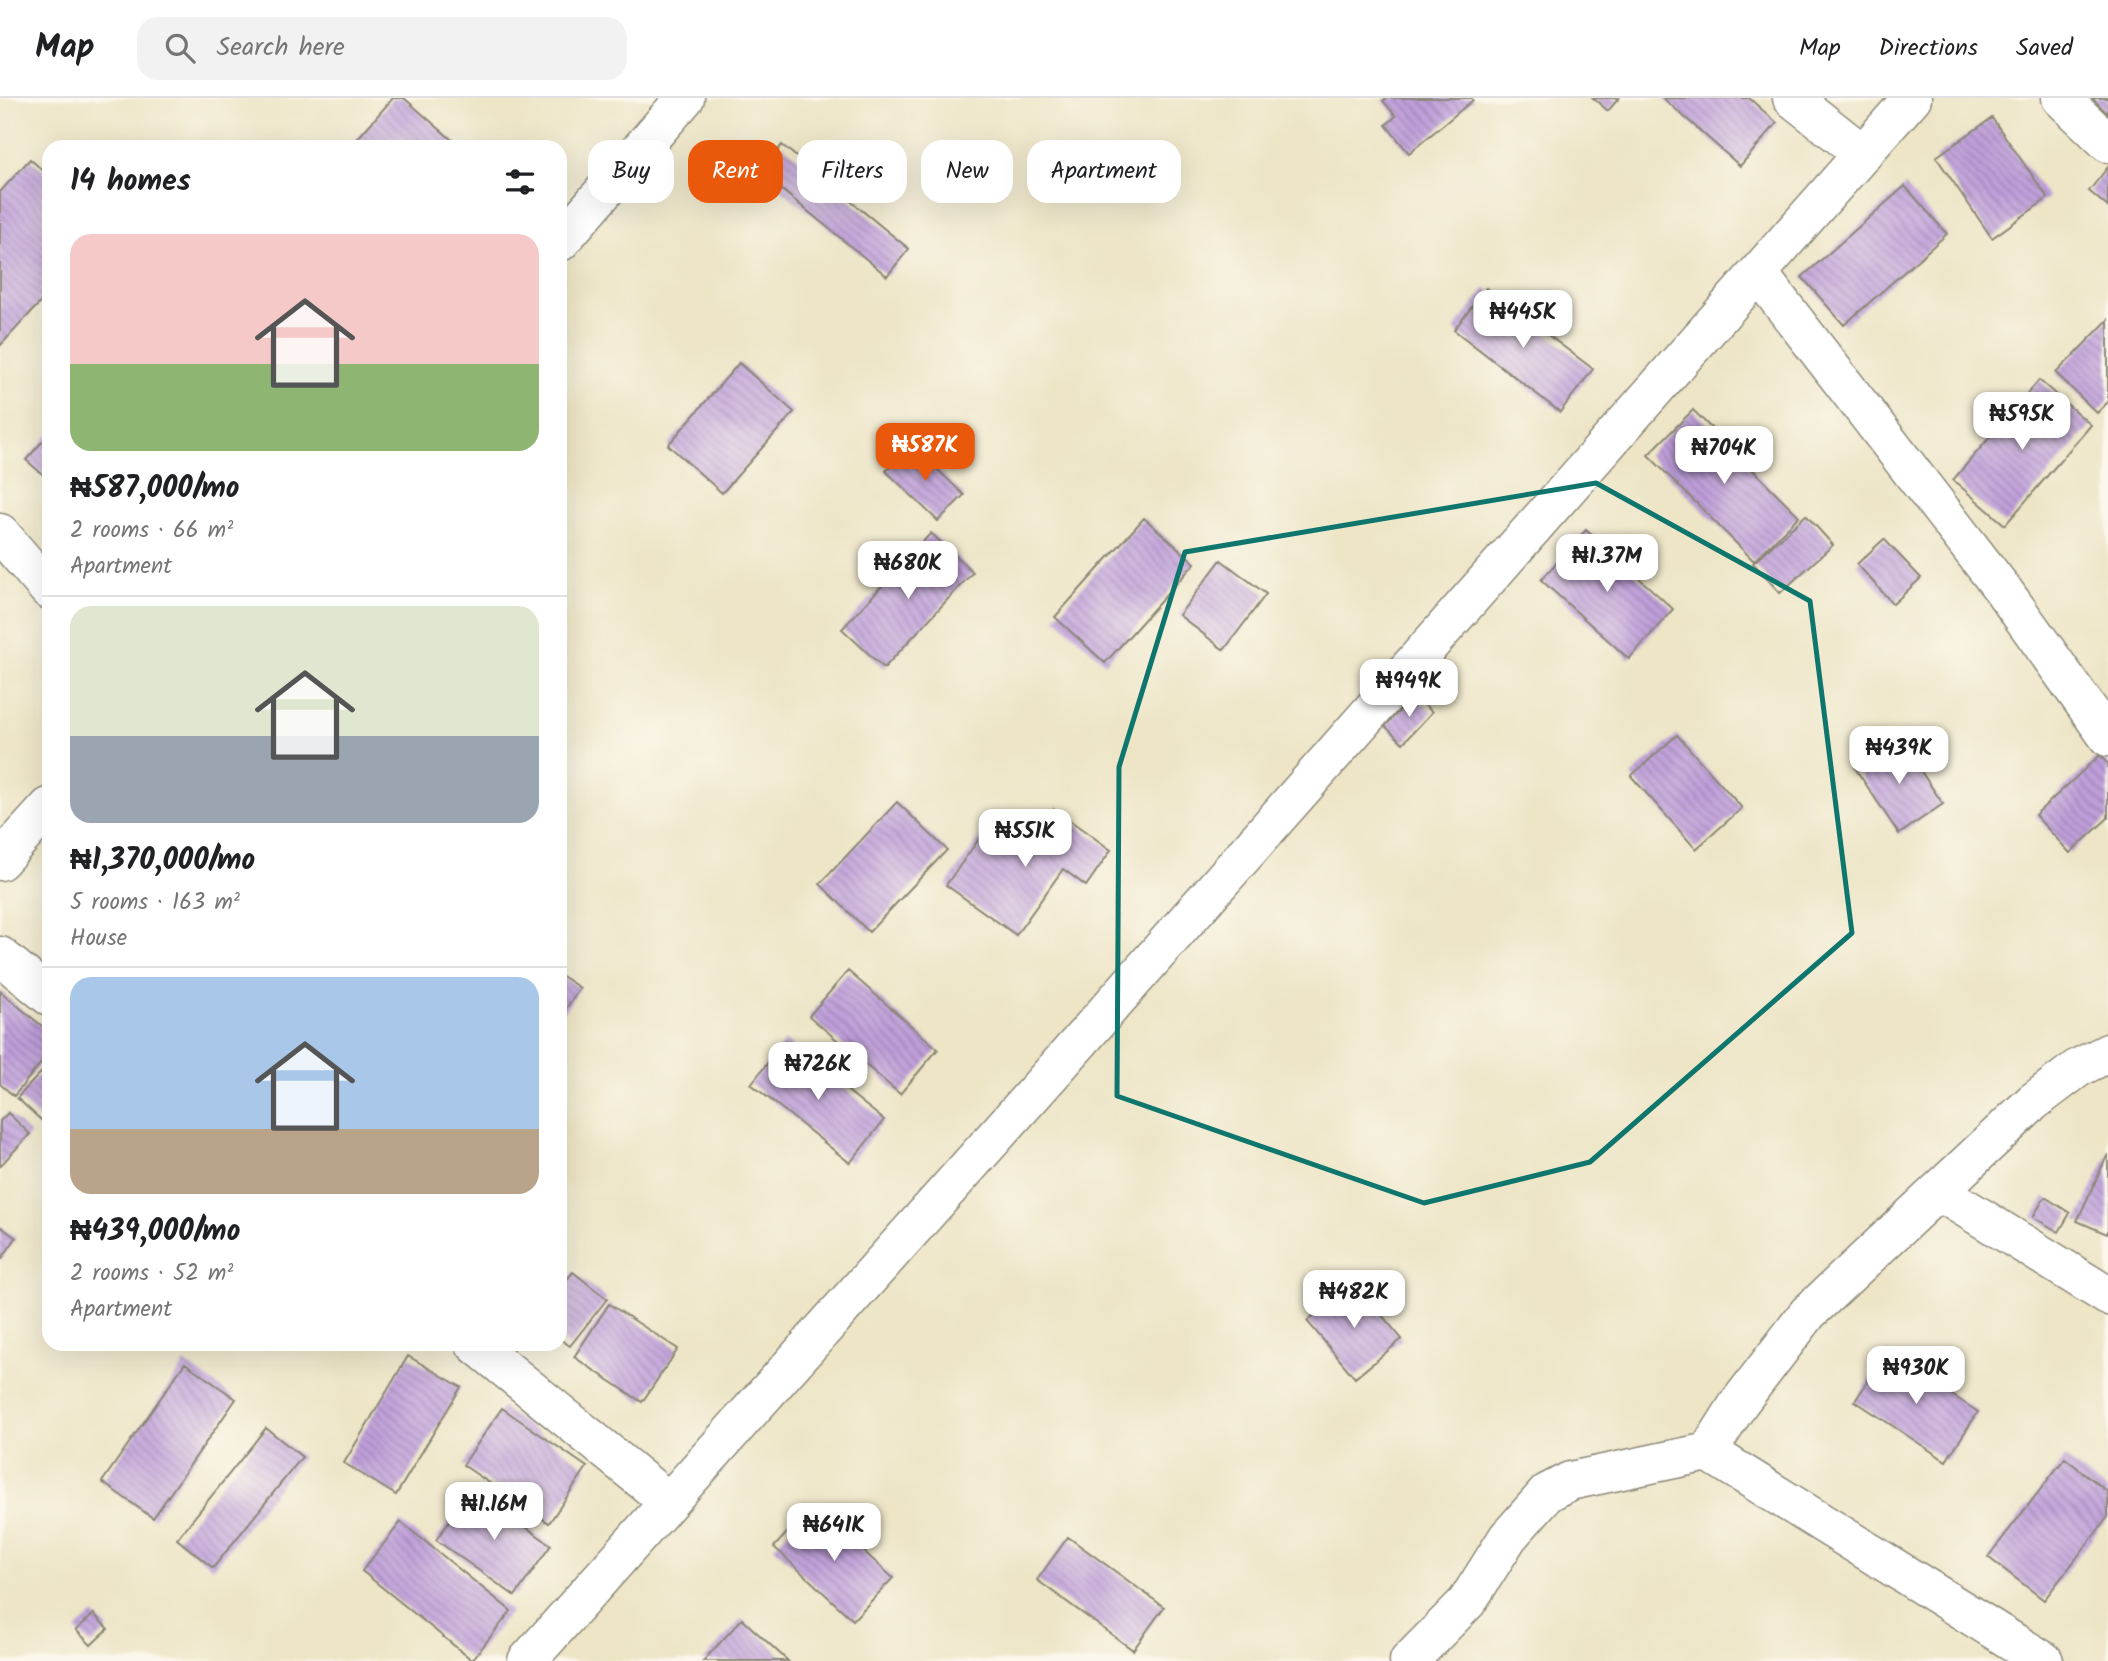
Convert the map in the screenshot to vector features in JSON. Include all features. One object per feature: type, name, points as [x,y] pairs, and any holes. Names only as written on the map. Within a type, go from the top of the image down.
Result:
[{"type":"street","points":[[567,234],[685,98]]},
{"type":"street","points":[[1792,98],[1863,154]]},
{"type":"street","points":[[527,1661],[1051,1074],[1913,98]]},
{"type":"street","points":[[2061,98],[2108,144]]},
{"type":"street","points":[[1758,273],[2003,590],[2108,737]]},
{"type":"street","points":[[0,533],[42,582]]},
{"type":"street","points":[[0,861],[42,815]]},
{"type":"street","points":[[0,956],[42,990]]},
{"type":"street","points":[[1708,1452],[1738,1403],[1808,1313],[2033,1102],[2078,1068],[2108,1053]]},
{"type":"street","points":[[1938,1191],[2108,1296]]},
{"type":"street","points":[[484,1351],[669,1502]]},
{"type":"street","points":[[1409,1661],[1467,1602],[1508,1537],[1547,1493],[1570,1481],[1708,1452],[2044,1661]]},
{"type":"highlighted area","points":[[1596,483],[1810,601],[1852,933],[1590,1162],[1424,1203],[1117,1096],[1119,767],[1185,552]]},
{"type":"building","points":[[393,98],[404,98],[452,140],[356,140]]},
{"type":"building","points":[[1387,98],[1473,100],[1409,153],[1386,125],[1396,116],[1383,101]]},
{"type":"building","points":[[1593,98],[1619,98],[1608,111]]},
{"type":"building","points":[[1663,98],[1749,98],[1777,123],[1740,166]]},
{"type":"building","points":[[2092,98],[2108,98],[2108,114]]},
{"type":"building","points":[[1992,118],[2048,198],[1992,238],[1936,157]]},
{"type":"building","points":[[783,146],[797,157],[797,202],[783,191]]},
{"type":"building","points":[[30,159],[42,170],[42,300],[0,346],[0,192]]},
{"type":"building","points":[[2108,167],[2108,207],[2089,191]]},
{"type":"building","points":[[1905,186],[1947,234],[1844,325],[1802,277]]},
{"type":"building","points":[[798,203],[853,203],[909,249],[887,276]]},
{"type":"building","points":[[1486,288],[1593,369],[1560,412],[1454,330]]},
{"type":"building","points":[[2108,320],[2108,402],[2097,413],[2056,373]]},
{"type":"building","points":[[739,363],[794,412],[722,493],[668,445]]},
{"type":"building","points":[[2039,380],[2091,425],[2005,525],[1953,480]]},
{"type":"building","points":[[1693,410],[1799,516],[1754,561],[1648,455]]},
{"type":"building","points":[[42,442],[42,474],[26,460]]},
{"type":"building","points":[[912,445],[964,495],[938,521],[886,471]]},
{"type":"building","points":[[1806,515],[1833,545],[1780,593],[1753,563]]},
{"type":"building","points":[[1144,518],[1195,563],[1105,663],[1055,617]]},
{"type":"building","points":[[1586,530],[1673,609],[1629,659],[1541,580]]},
{"type":"building","points":[[931,533],[973,572],[884,668],[842,629]]},
{"type":"building","points":[[1884,539],[1921,578],[1893,604],[1857,564]]},
{"type":"building","points":[[1221,560],[1266,594],[1224,650],[1179,615]]},
{"type":"building","points":[[1414,695],[1432,712],[1403,743],[1385,726]]},
{"type":"building","points":[[1677,735],[1742,808],[1696,849],[1631,776]]},
{"type":"building","points":[[1899,739],[1943,804],[1899,834],[1855,768]]},
{"type":"building","points":[[2100,755],[2108,764],[2108,818],[2070,853],[2035,815]]},
{"type":"building","points":[[897,802],[947,850],[869,932],[820,884]]},
{"type":"building","points":[[1054,809],[1111,850],[1086,886],[1063,869],[1016,935],[946,885],[989,825],[1025,850]]},
{"type":"building","points":[[848,971],[938,1049],[900,1094],[809,1016]]},
{"type":"building","points":[[567,980],[580,988],[567,1007]]},
{"type":"building","points":[[0,991],[42,1026],[42,1062],[14,1096],[0,1084]]},
{"type":"building","points":[[785,1041],[884,1120],[850,1163],[751,1084]]},
{"type":"building","points":[[42,1071],[41,1120],[17,1098]]},
{"type":"building","points":[[8,1113],[30,1134],[0,1166],[0,1121]]},
{"type":"building","points":[[2108,1154],[2108,1232],[2107,1234],[2077,1221]]},
{"type":"building","points":[[2045,1197],[2070,1213],[2059,1232],[2033,1217]]},
{"type":"building","points":[[0,1226],[16,1238],[0,1261]]},
{"type":"building","points":[[573,1272],[607,1299],[570,1346],[567,1344],[567,1279]]},
{"type":"building","points":[[1354,1282],[1402,1339],[1355,1378],[1307,1321]]},
{"type":"building","points":[[609,1304],[678,1349],[642,1402],[574,1357]]},
{"type":"building","points":[[1887,1352],[1978,1412],[1946,1461],[1855,1401]]},
{"type":"building","points":[[408,1356],[461,1387],[396,1495],[344,1463]]},
{"type":"building","points":[[185,1363],[236,1399],[153,1518],[102,1482]]},
{"type":"building","points":[[502,1408],[587,1467],[549,1523],[463,1465]]},
{"type":"building","points":[[266,1428],[302,1457],[213,1568],[177,1539]]},
{"type":"building","points":[[2065,1458],[2108,1492],[2108,1517],[2044,1600],[1988,1557]]},
{"type":"building","points":[[472,1489],[551,1545],[515,1596],[436,1540]]},
{"type":"building","points":[[809,1509],[818,1516],[821,1512],[893,1578],[853,1620],[774,1547]]},
{"type":"building","points":[[401,1522],[511,1611],[472,1660],[362,1571]]},
{"type":"building","points":[[1068,1537],[1164,1607],[1133,1650],[1037,1580]]},
{"type":"building","points":[[94,1614],[108,1629],[91,1645],[76,1630]]},
{"type":"building","points":[[742,1619],[788,1661],[703,1661]]}]
